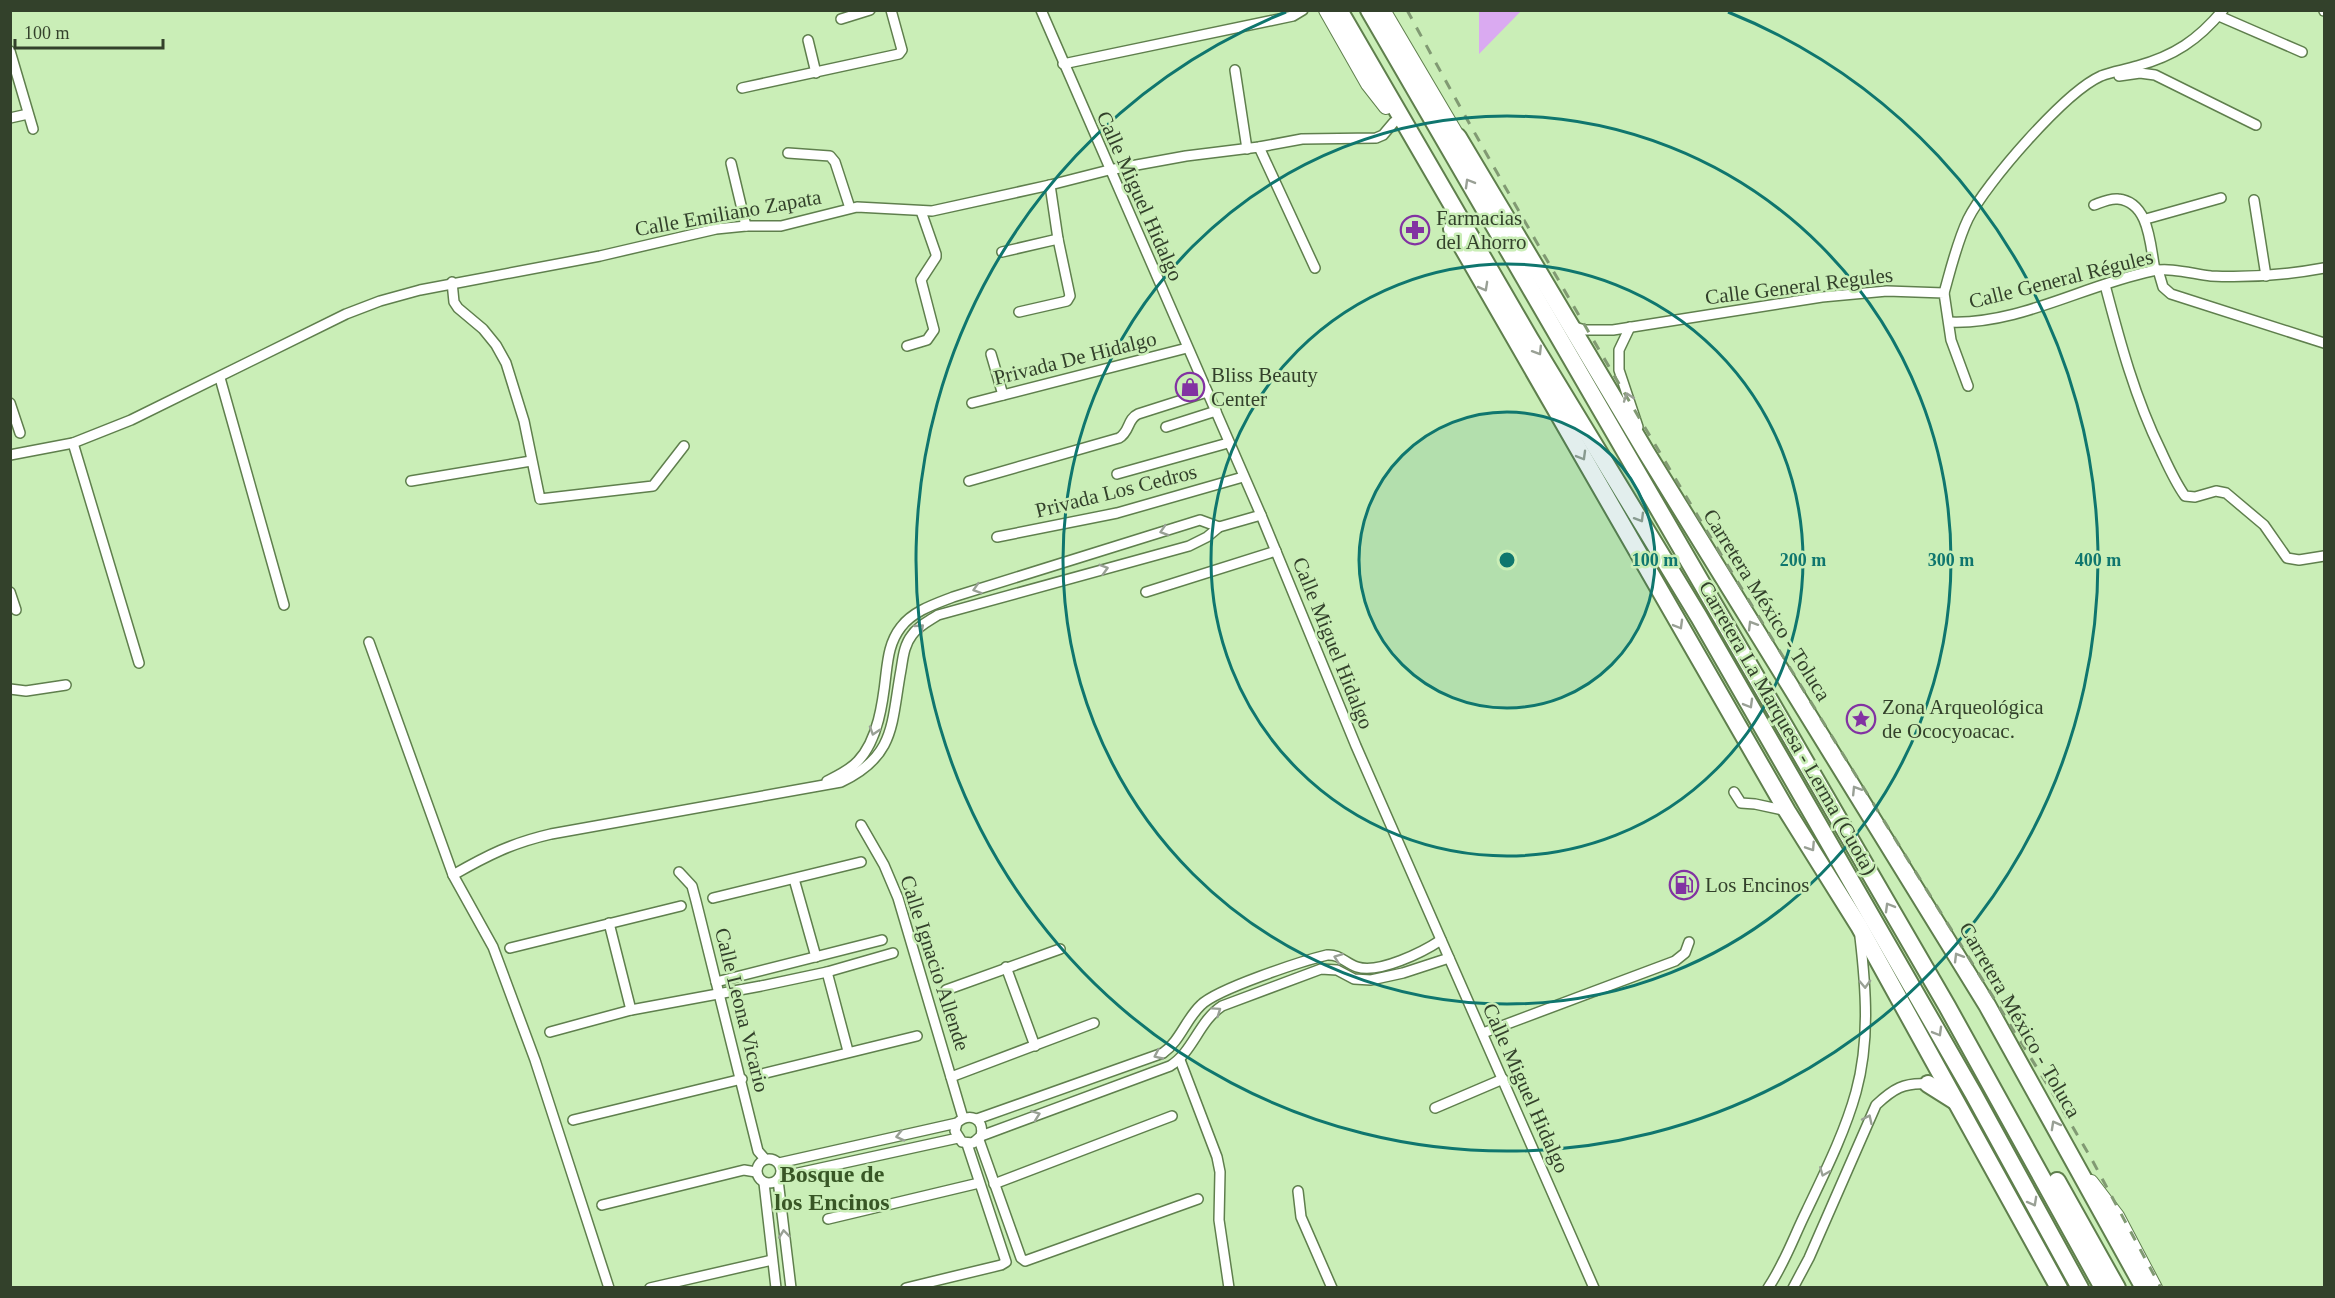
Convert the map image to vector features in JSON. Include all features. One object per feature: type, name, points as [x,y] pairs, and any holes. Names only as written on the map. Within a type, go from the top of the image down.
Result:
[{"type":"highway","name":"Carretera La Marquesa - Lerma (Cuota)","points":[[1339,10],[1444,193],[1633,506],[1783,763],[1973,1093],[2080,1287]]},
{"type":"highway","name":"Carretera La Marquesa - Lerma (Cuota)","points":[[1370,10],[1947,1006],[2103,1287]]},
{"type":"highway","points":[[1386,107],[1485,289],[1787,811],[1859,926],[2057,1286]]},
{"type":"highway","name":"Carretera México - Toluca","points":[[1458,137],[1646,452],[1987,1005],[2144,1287]]},
{"type":"highway","points":[[1947,1006],[2007,1094],[2117,1287]]},
{"type":"highway","points":[[1928,1084],[1956,1102]]},
{"type":"main road","points":[[1326,10],[1368,84],[1386,107]]},
{"type":"main road","points":[[1331,10],[1386,107]]},
{"type":"main road","name":"Carretera México - Toluca","points":[[1383,10],[1458,137]]},
{"type":"main road","points":[[1394,10],[1424,63],[1458,137]]},
{"type":"main road","points":[[2075,1160],[2117,1216],[2155,1287]]},
{"type":"street","points":[[840,19],[870,10]]},
{"type":"street","points":[[742,88],[900,53],[902,50],[891,10]]},
{"type":"street","name":"Calle Miguel Hidalgo","points":[[1041,10],[1261,515],[1356,746],[1594,1287]]},
{"type":"street","points":[[1063,64],[1293,15],[1303,10]]},
{"type":"street","points":[[1968,386],[1952,340],[1944,293],[1960,237],[1969,216],[1986,191],[2057,109],[2090,82],[2114,71],[2159,60],[2190,44],[2221,13],[2302,52]]},
{"type":"street","points":[[808,40],[816,73]]},
{"type":"street","points":[[11,52],[33,129]]},
{"type":"street","points":[[1235,70],[1248,149]]},
{"type":"street","points":[[2090,82],[2140,73],[2155,75],[2256,125]]},
{"type":"street","points":[[10,118],[28,114]]},
{"type":"street","name":"Calle Emiliano Zapata","points":[[10,455],[73,443],[131,420],[220,378],[266,352],[346,314],[380,300],[452,282],[600,256],[716,229],[781,226],[850,208],[875,206],[921,211],[949,208],[1109,170],[1302,139],[1376,138],[1383,135],[1394,122]]},
{"type":"street","points":[[1259,147],[1315,268]]},
{"type":"street","points":[[788,153],[830,156],[850,208]]},
{"type":"street","points":[[731,163],[746,226]]},
{"type":"street","points":[[1019,312],[1067,301],[1070,298],[1050,185]]},
{"type":"street","points":[[2146,219],[2221,198]]},
{"type":"street","points":[[2094,205],[2118,199],[2133,205],[2146,219],[2157,270],[2163,287],[2171,294],[2325,343]]},
{"type":"street","points":[[2254,200],[2266,276]]},
{"type":"street","points":[[908,346],[927,340],[934,330],[921,280],[936,254],[921,211]]},
{"type":"street","points":[[1002,252],[1058,238]]},
{"type":"street","name":"Calle General Régules","points":[[1949,322],[1966,323],[2007,315],[2157,270],[2218,276],[2266,276],[2325,268]]},
{"type":"street","points":[[452,282],[454,302],[483,329],[496,345],[506,363],[524,421],[538,497],[544,500],[653,486],[684,446]]},
{"type":"street","points":[[2105,285],[2120,343],[2146,420],[2177,485],[2185,496],[2191,498],[2212,492],[2226,493],[2264,525],[2287,558],[2299,560],[2325,556]]},
{"type":"street","name":"Calle General Regules","points":[[1569,325],[1599,331],[1822,297],[1887,291],[1944,293]]},
{"type":"street","points":[[1630,327],[1619,350],[1619,370],[1646,452]]},
{"type":"street","name":"Privada De Hidalgo","points":[[972,403],[1187,348]]},
{"type":"street","points":[[991,354],[1003,395]]},
{"type":"street","points":[[220,378],[284,605]]},
{"type":"street","points":[[969,480],[1119,438],[1126,434],[1132,417],[1207,392]]},
{"type":"street","points":[[10,403],[20,433]]},
{"type":"street","points":[[1166,428],[1216,411]]},
{"type":"street","points":[[73,443],[139,663]]},
{"type":"street","points":[[1117,474],[1228,443]]},
{"type":"street","points":[[411,481],[531,461]]},
{"type":"street","name":"Privada Los Cedros","points":[[998,537],[1117,513],[1243,477]]},
{"type":"street","points":[[886,677],[912,635],[924,623],[938,615],[1189,546],[1220,527],[1261,515]]},
{"type":"street","points":[[819,785],[858,762],[869,745],[880,713],[888,653],[902,625],[920,611],[934,604],[1200,520],[1220,527]]},
{"type":"street","points":[[1146,592],[1276,551]]},
{"type":"street","points":[[10,591],[16,610]]},
{"type":"street","points":[[369,642],[453,875],[493,947],[535,1060],[609,1287]]},
{"type":"street","points":[[453,875],[495,851],[540,836],[841,782],[861,772],[882,751],[889,735],[905,648]]},
{"type":"street","points":[[10,689],[26,691],[66,685]]},
{"type":"street","points":[[1734,792],[1741,803],[1787,811]]},
{"type":"street","name":"Calle Ignacio Allende","points":[[861,825],[884,866],[898,898],[951,1077],[960,1120]]},
{"type":"street","points":[[713,898],[861,862]]},
{"type":"street","name":"Calle Leona Vicario","points":[[679,872],[692,886],[742,1079],[758,1151],[765,1159]]},
{"type":"street","points":[[794,879],[816,957]]},
{"type":"street","points":[[510,948],[681,906]]},
{"type":"street","points":[[609,924],[631,1010]]},
{"type":"street","points":[[1768,1287],[1778,1272],[1821,1179],[1856,1091],[1866,1023],[1865,975],[1859,926]]},
{"type":"street","points":[[716,981],[882,939]]},
{"type":"street","points":[[977,1119],[1163,1053],[1170,1049],[1201,1004],[1214,996],[1318,957],[1333,954],[1357,967],[1364,968],[1385,964],[1422,951],[1441,940]]},
{"type":"street","points":[[1483,1033],[1675,961],[1685,952],[1689,942]]},
{"type":"street","points":[[946,990],[1060,949]]},
{"type":"street","points":[[1422,951],[1427,965]]},
{"type":"street","points":[[550,1032],[631,1010],[826,972],[893,953]]},
{"type":"street","points":[[967,1144],[1170,1066],[1180,1060],[1208,1018],[1222,1006],[1321,969],[1337,970],[1362,981],[1388,977],[1449,958]]},
{"type":"street","points":[[1385,964],[1388,977]]},
{"type":"street","points":[[1006,967],[1035,1046]]},
{"type":"street","points":[[826,972],[848,1051]]},
{"type":"street","points":[[1188,1022],[1199,1030]]},
{"type":"street","points":[[951,1077],[1094,1023]]},
{"type":"street","points":[[762,1074],[848,1051],[917,1036]]},
{"type":"street","points":[[1180,1060],[1217,1157],[1220,1172],[1219,1220],[1228,1287]]},
{"type":"street","points":[[573,1120],[742,1079]]},
{"type":"street","points":[[1435,1108],[1503,1079]]},
{"type":"street","points":[[1793,1287],[1809,1258],[1876,1105],[1887,1095],[1911,1083],[1928,1084]]},
{"type":"street","points":[[779,1163],[970,1116],[977,1119],[983,1130],[980,1138],[994,1184],[1023,1260],[1029,1261],[1198,1199]]},
{"type":"street","points":[[994,1184],[1173,1116]]},
{"type":"street","points":[[906,1287],[1006,1262],[967,1144],[958,1138],[955,1131],[960,1120]]},
{"type":"street","points":[[764,1183],[769,1184],[779,1179],[958,1138]]},
{"type":"street","points":[[776,1287],[764,1183],[756,1172],[758,1164],[765,1159],[775,1160],[781,1168],[779,1179],[791,1287]]},
{"type":"street","points":[[602,1205],[744,1170],[756,1172]]},
{"type":"street","points":[[828,1219],[979,1183]]},
{"type":"street","points":[[1298,1191],[1301,1216],[1332,1287]]},
{"type":"street","points":[[650,1287],[691,1283],[772,1260]]},
{"type":"street","points":[[775,1276],[790,1275]]},
{"type":"shaded area","points":[[1479,11],[1521,11],[1479,54]]},
{"type":"railway","points":[[1407,10],[1483,148],[1642,422],[1805,693],[2055,1097],[2091,1158],[2161,1288]]},
{"type":"place","name":"Farmacias del Ahorro","points":[[1415,230]]},
{"type":"place","name":"Bliss Beauty Center","points":[[1190,387]]},
{"type":"place","name":"Zona Arqueológica de Ococyoacac.","points":[[1861,719]]},
{"type":"place","name":"Los Encinos","points":[[1684,885]]},
{"type":"district","name":"Bosque de los Encinos","points":[[832,1188]]}]
